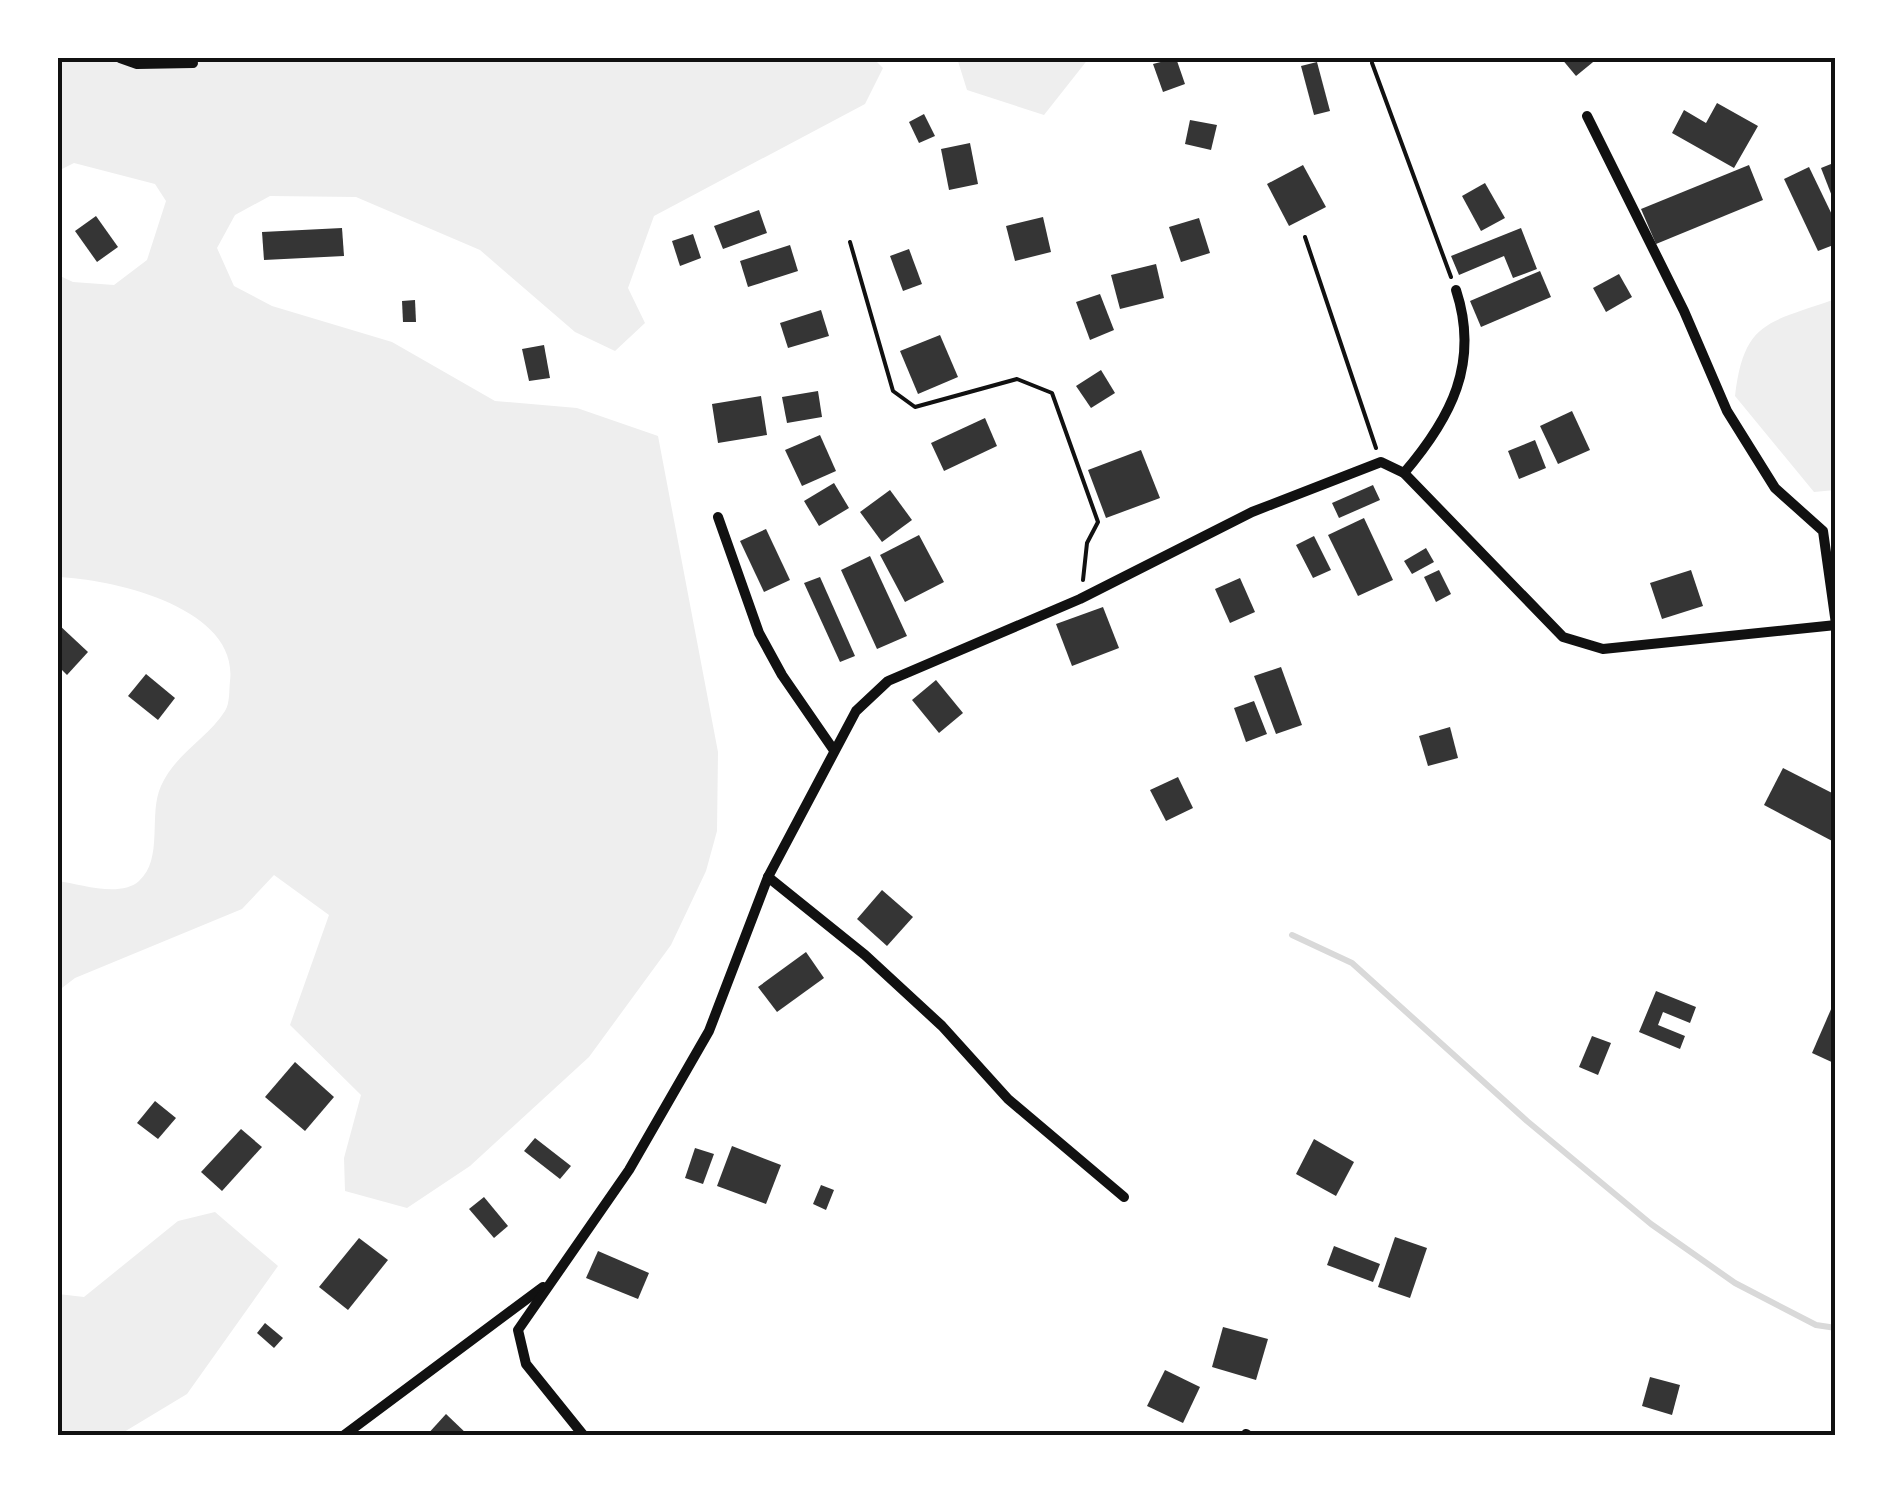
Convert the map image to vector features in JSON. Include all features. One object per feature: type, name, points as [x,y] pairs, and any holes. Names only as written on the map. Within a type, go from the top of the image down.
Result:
[{"type":"street","points":[[120,58],[138,64],[194,63]]},
{"type":"street","points":[[584,1436],[526,1364],[518,1330],[629,1170],[709,1031],[768,878],[832,748],[856,711],[888,681],[1080,599],[1252,512],[1380,462],[1404,473],[1564,638],[1582,646],[1602,649],[1836,625],[1822,531],[1775,488],[1727,411],[1684,311],[1588,116]]},
{"type":"street","points":[[1404,473],[1430,442],[1456,396],[1467,324],[1456,290]]},
{"type":"street","points":[[718,517],[759,633],[782,676],[832,748]]},
{"type":"street","points":[[768,878],[865,955],[942,1026],[1008,1099],[1124,1196]]},
{"type":"street","points":[[343,1436],[548,1284]]},
{"type":"path","points":[[1372,62],[1456,290]]},
{"type":"path","points":[[1304,237],[1380,462]]},
{"type":"path","points":[[850,242],[892,391],[915,407],[1017,379],[1052,393],[1098,522],[1087,543],[1080,599]]},
{"type":"shaded area","points":[[58,58],[873,58],[883,68],[865,104],[654,216],[628,288],[645,323],[615,351],[575,332],[480,250],[356,197],[270,196],[235,215],[217,248],[234,286],[272,306],[392,342],[495,401],[577,408],[658,436],[718,752],[717,831],[706,871],[671,945],[589,1057],[470,1166],[407,1208],[345,1191],[344,1158],[361,1095],[290,1025],[329,915],[274,875],[242,909],[75,978],[58,991],[58,881],[121,889],[139,881],[147,872],[154,849],[161,786],[174,765],[225,711],[230,681],[227,655],[214,634],[194,616],[138,591],[58,577],[58,275],[73,282],[114,285],[147,260],[166,201],[155,184],[74,163],[58,171]]},
{"type":"shaded area","points":[[957,58],[1089,58],[1044,115],[967,90]]},
{"type":"shaded area","points":[[1835,299],[1835,490],[1814,492],[1735,396],[1739,371],[1753,338],[1777,320]]},
{"type":"shaded area","points":[[215,1212],[278,1266],[187,1394],[119,1435],[58,1435],[58,1294],[84,1297],[178,1221]]},
{"type":"building","points":[[1176,58],[1185,84],[1163,92],[1153,64]]},
{"type":"building","points":[[1561,58],[1598,58],[1576,76]]},
{"type":"building","points":[[1317,62],[1330,111],[1314,115],[1301,66]]},
{"type":"building","points":[[1717,103],[1758,126],[1734,168],[1672,133],[1684,110],[1706,123]]},
{"type":"building","points":[[924,114],[935,136],[919,143],[909,122]]},
{"type":"building","points":[[1190,120],[1217,125],[1211,150],[1185,144]]},
{"type":"building","points":[[970,143],[978,184],[949,190],[941,149]]},
{"type":"building","points":[[1836,162],[1836,204],[1835,204],[1821,168]]},
{"type":"building","points":[[1303,165],[1326,207],[1289,226],[1267,184]]},
{"type":"building","points":[[1749,165],[1763,200],[1656,244],[1641,209]]},
{"type":"building","points":[[1809,167],[1836,223],[1836,244],[1818,251],[1784,179]]},
{"type":"building","points":[[1485,183],[1505,218],[1481,231],[1462,196]]},
{"type":"building","points":[[759,210],[767,233],[723,249],[714,226]]},
{"type":"building","points":[[96,216],[118,247],[97,262],[75,231]]},
{"type":"building","points":[[1043,217],[1051,252],[1015,261],[1006,226]]},
{"type":"building","points":[[1199,218],[1210,253],[1181,262],[1169,227]]},
{"type":"building","points":[[342,228],[344,256],[264,260],[262,232]]},
{"type":"building","points":[[1521,228],[1537,269],[1513,278],[1504,256],[1459,275],[1451,256]]},
{"type":"building","points":[[693,234],[701,258],[680,266],[672,241]]},
{"type":"building","points":[[790,245],[798,271],[748,287],[740,261]]},
{"type":"building","points":[[909,249],[922,284],[903,291],[890,256]]},
{"type":"building","points":[[1156,264],[1164,298],[1120,309],[1111,275]]},
{"type":"building","points":[[1540,271],[1551,297],[1481,327],[1470,301]]},
{"type":"building","points":[[1619,274],[1632,297],[1606,312],[1593,288]]},
{"type":"building","points":[[1100,294],[1114,330],[1090,340],[1076,302]]},
{"type":"building","points":[[415,300],[416,322],[403,322],[402,301]]},
{"type":"building","points":[[821,310],[829,336],[788,348],[780,323]]},
{"type":"building","points":[[940,335],[958,377],[918,394],[900,351]]},
{"type":"building","points":[[544,345],[550,378],[529,381],[522,349]]},
{"type":"building","points":[[1101,370],[1115,393],[1091,408],[1076,386]]},
{"type":"building","points":[[818,391],[822,417],[787,423],[782,397]]},
{"type":"building","points":[[761,396],[767,435],[718,443],[712,404]]},
{"type":"building","points":[[1572,411],[1590,450],[1558,464],[1540,426]]},
{"type":"building","points":[[985,418],[997,446],[944,471],[931,443]]},
{"type":"building","points":[[820,435],[836,471],[802,486],[785,450]]},
{"type":"building","points":[[1535,440],[1546,468],[1519,479],[1508,451]]},
{"type":"building","points":[[1141,450],[1160,498],[1106,518],[1088,470]]},
{"type":"building","points":[[834,483],[849,508],[819,526],[804,501]]},
{"type":"building","points":[[1373,485],[1380,500],[1339,518],[1332,503]]},
{"type":"building","points":[[890,490],[912,520],[882,542],[860,512]]},
{"type":"building","points":[[1364,518],[1393,580],[1358,596],[1328,535]]},
{"type":"building","points":[[766,529],[790,580],[764,592],[740,541]]},
{"type":"building","points":[[919,535],[944,582],[905,602],[880,555]]},
{"type":"building","points":[[1314,536],[1331,570],[1313,578],[1296,545]]},
{"type":"building","points":[[1426,548],[1434,562],[1412,574],[1404,561]]},
{"type":"building","points":[[870,556],[907,636],[877,649],[841,570]]},
{"type":"building","points":[[1439,570],[1451,594],[1436,602],[1424,577]]},
{"type":"building","points":[[1691,570],[1703,606],[1662,619],[1650,583]]},
{"type":"building","points":[[820,577],[855,656],[840,662],[804,583]]},
{"type":"building","points":[[1240,578],[1255,612],[1230,623],[1215,589]]},
{"type":"building","points":[[1103,607],[1119,648],[1072,666],[1056,624]]},
{"type":"building","points":[[58,624],[88,652],[67,675],[58,666]]},
{"type":"building","points":[[1281,667],[1302,725],[1276,734],[1254,676]]},
{"type":"building","points":[[146,674],[175,698],[158,720],[128,696]]},
{"type":"building","points":[[936,680],[963,713],[939,733],[912,700]]},
{"type":"building","points":[[1254,701],[1267,734],[1246,742],[1234,708]]},
{"type":"building","points":[[1450,727],[1458,758],[1428,766],[1419,736]]},
{"type":"building","points":[[1783,768],[1836,795],[1836,843],[1764,805]]},
{"type":"building","points":[[1178,777],[1193,808],[1166,821],[1150,790]]},
{"type":"building","points":[[882,890],[913,917],[887,946],[857,919]]},
{"type":"building","points":[[806,952],[824,978],[777,1012],[758,987]]},
{"type":"building","points":[[1656,991],[1696,1007],[1690,1023],[1663,1012],[1658,1025],[1685,1036],[1680,1049],[1639,1032]]},
{"type":"building","points":[[1832,1007],[1836,1009],[1836,1064],[1812,1053]]},
{"type":"building","points":[[1592,1036],[1611,1043],[1598,1075],[1579,1067]]},
{"type":"building","points":[[295,1062],[334,1097],[305,1131],[265,1097]]},
{"type":"building","points":[[155,1101],[176,1118],[158,1139],[137,1123]]},
{"type":"building","points":[[241,1129],[262,1147],[222,1191],[201,1172]]},
{"type":"building","points":[[535,1138],[571,1166],[560,1179],[524,1151]]},
{"type":"building","points":[[1314,1139],[1354,1162],[1336,1196],[1296,1174]]},
{"type":"building","points":[[732,1146],[781,1165],[766,1204],[717,1186]]},
{"type":"building","points":[[695,1148],[714,1154],[703,1184],[685,1178]]},
{"type":"building","points":[[821,1185],[834,1190],[826,1210],[813,1204]]},
{"type":"building","points":[[484,1197],[508,1226],[494,1238],[469,1209]]},
{"type":"building","points":[[1395,1237],[1427,1248],[1410,1298],[1378,1287]]},
{"type":"building","points":[[359,1238],[388,1260],[348,1310],[319,1287]]},
{"type":"building","points":[[1334,1246],[1380,1264],[1373,1282],[1327,1265]]},
{"type":"building","points":[[598,1251],[649,1273],[638,1299],[586,1278]]},
{"type":"building","points":[[265,1323],[283,1338],[274,1348],[257,1333]]},
{"type":"building","points":[[1223,1327],[1268,1339],[1256,1380],[1212,1367]]},
{"type":"building","points":[[1165,1370],[1200,1387],[1183,1423],[1147,1406]]},
{"type":"building","points":[[1650,1377],[1680,1385],[1672,1415],[1642,1406]]},
{"type":"building","points":[[446,1414],[469,1436],[426,1436]]},
{"type":"waterway","points":[[1292,935],[1352,963],[1527,1121],[1651,1224],[1735,1283],[1816,1325],[1836,1328]]}]
